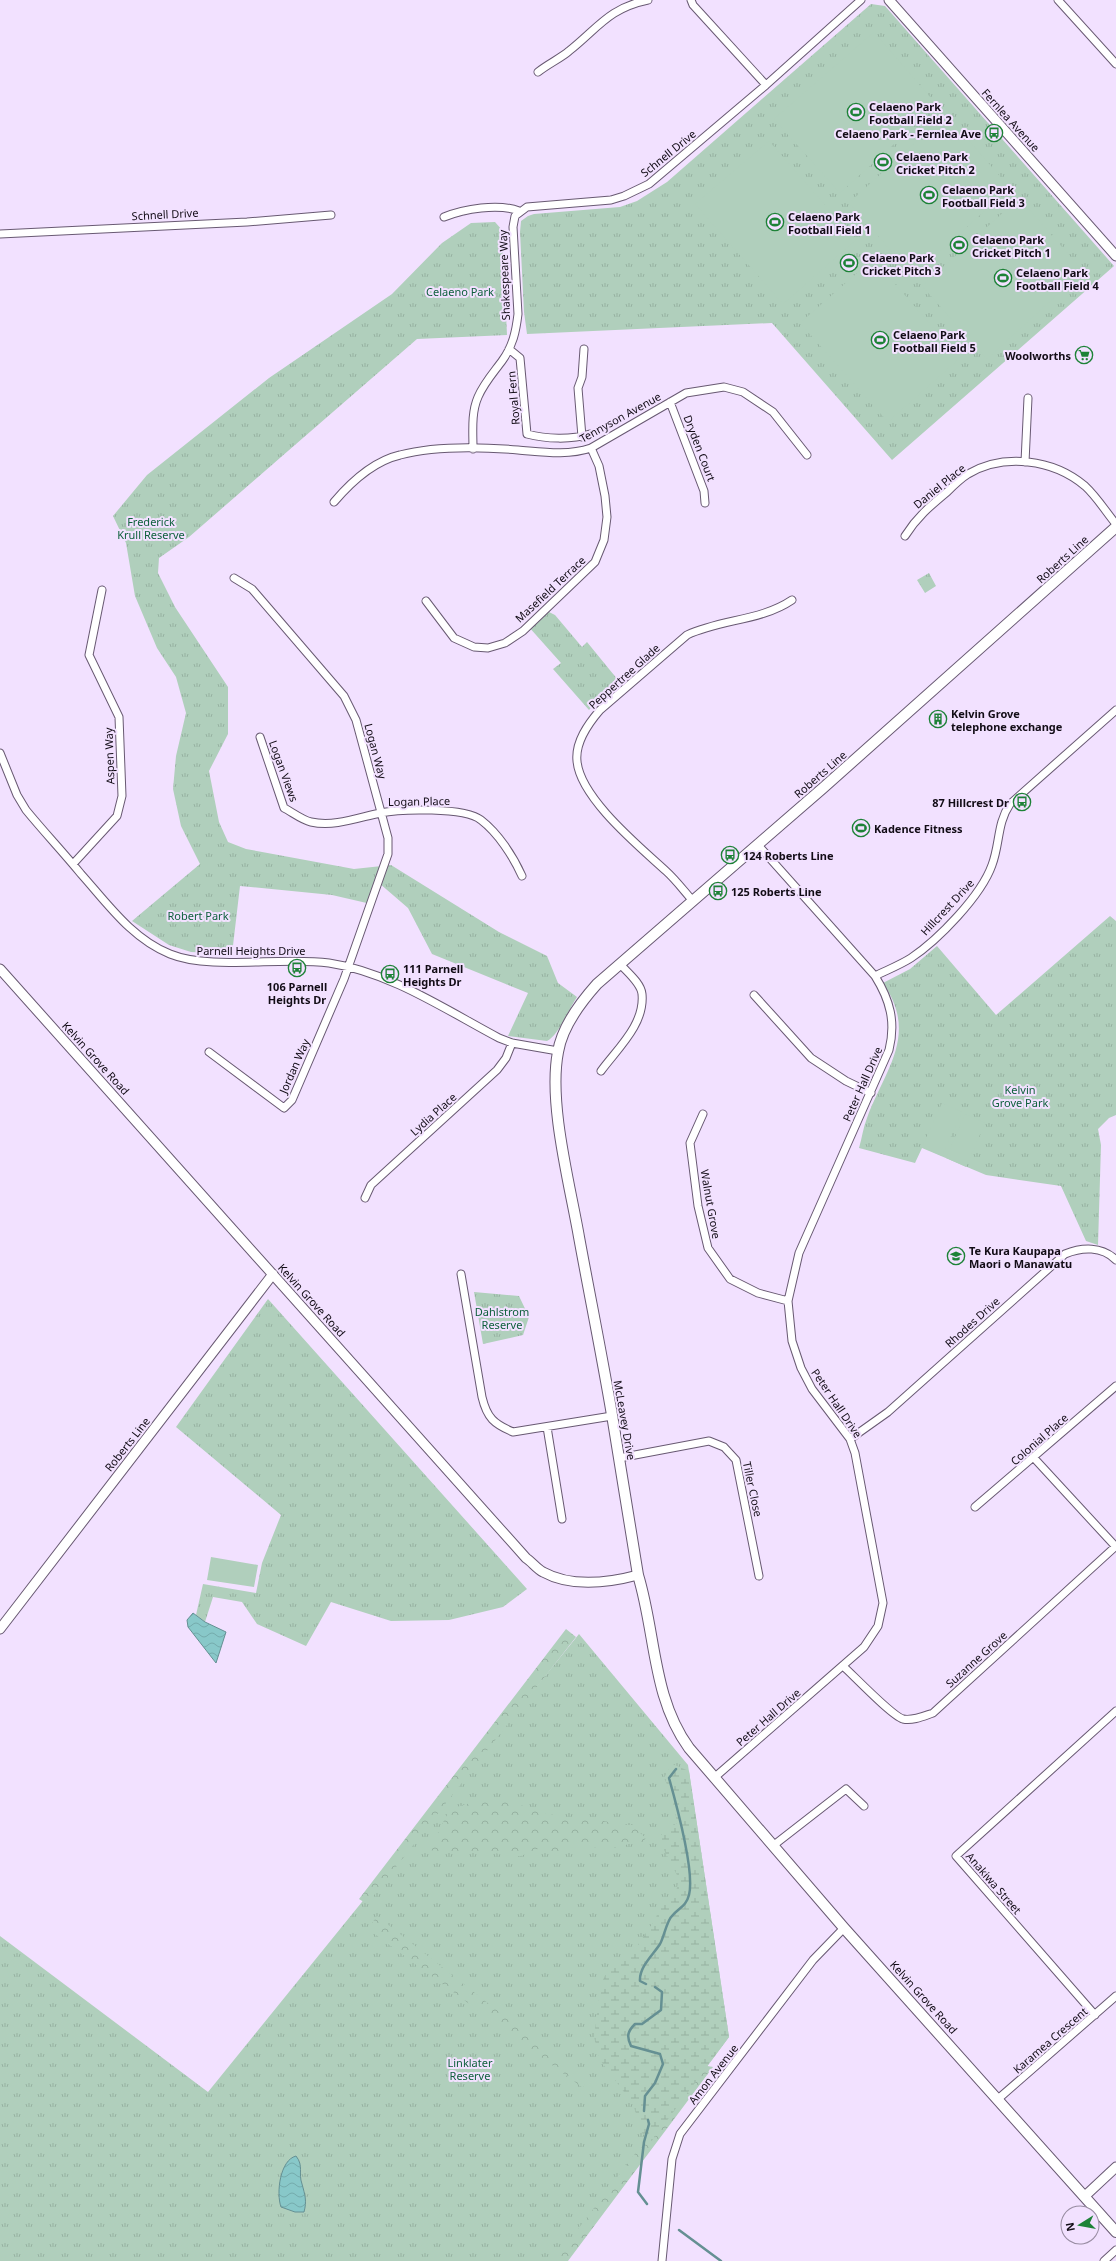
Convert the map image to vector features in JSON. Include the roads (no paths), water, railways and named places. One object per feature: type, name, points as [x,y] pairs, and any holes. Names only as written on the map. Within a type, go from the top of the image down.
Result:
[{"type":"main road","name":"Roberts Line","points":[[558,1051],[565,1032],[582,1002],[597,984],[758,845],[1116,525]]},
{"type":"main road","name":"McLeavey Drive","points":[[558,1051],[556,1100],[563,1145],[612,1416],[638,1575],[666,1706],[681,1737],[714,1778]]},
{"type":"main road","name":"Kelvin Grove Road","points":[[714,1778],[774,1845],[844,1928],[1116,2232]]},
{"type":"street","points":[[538,72],[553,60],[568,53],[612,13],[624,6],[648,0]]},
{"type":"street","points":[[691,0],[693,5],[766,86]]},
{"type":"street","name":"Schnell Drive","points":[[444,217],[462,210],[511,208],[519,211],[534,206],[612,200],[637,191],[665,172],[766,86],[861,0]]},
{"type":"street","name":"Fernlea Avenue","points":[[889,0],[1116,256]]},
{"type":"street","points":[[1058,0],[1116,64]]},
{"type":"street","name":"Shakespeare Way","points":[[473,449],[473,413],[478,397],[484,385],[509,349],[516,328],[518,314],[513,221],[519,211]]},
{"type":"street","name":"Schnell Drive","points":[[0,234],[247,222],[331,215]]},
{"type":"street","name":"Royal Fern","points":[[509,349],[520,358],[527,434],[540,438],[582,437],[590,434]]},
{"type":"street","points":[[582,437],[578,388],[582,377],[584,349]]},
{"type":"street","name":"Tennyson Avenue","points":[[334,502],[349,485],[369,469],[399,455],[473,449],[519,450],[539,453],[574,452],[591,448],[686,393],[724,386],[743,392],[773,412],[807,454]]},
{"type":"street","points":[[1025,462],[1028,398]]},
{"type":"street","name":"Dryden Court","points":[[670,402],[704,491],[705,503]]},
{"type":"street","name":"Masefield Terrace","points":[[426,601],[454,638],[474,647],[488,648],[505,643],[523,631],[595,562],[604,540],[607,517],[605,496],[599,466],[591,448]]},
{"type":"street","name":"Daniel Place","points":[[905,536],[915,519],[968,474],[991,464],[1012,460],[1060,471],[1085,486],[1116,525]]},
{"type":"street","name":"Logan Way","points":[[234,578],[252,589],[344,696],[356,720],[388,838],[388,854],[348,968]]},
{"type":"street","name":"Aspen Way","points":[[73,864],[117,816],[122,796],[119,717],[89,655],[102,590]]},
{"type":"street","name":"Peppertree Glade","points":[[693,901],[668,872],[633,842],[589,792],[576,761],[579,743],[589,723],[600,710],[687,635],[702,628],[769,613],[792,600]]},
{"type":"street","name":"Hillcrest Drive","points":[[875,976],[903,962],[922,949],[979,891],[993,863],[999,827],[1003,815],[1010,804],[1116,710]]},
{"type":"street","name":"Logan Views","points":[[260,737],[284,808],[310,822],[327,824],[381,813]]},
{"type":"street","name":"Parnell Heights Drive","points":[[0,753],[17,795],[26,810],[128,927],[152,945],[170,954],[189,960],[309,961],[348,968],[410,990],[512,1043],[558,1051]]},
{"type":"street","name":"Logan Place","points":[[381,813],[446,811],[464,813],[480,819],[513,856],[522,876]]},
{"type":"street","name":"Peter Hall Drive","points":[[714,1778],[843,1666],[873,1637],[881,1617],[883,1603],[861,1476],[850,1439],[812,1389],[800,1368],[792,1341],[788,1301],[799,1253],[889,1050],[893,1037],[891,1009],[883,989],[875,976],[758,845]]},
{"type":"street","points":[[601,1071],[638,1023],[642,993],[634,979],[620,964]]},
{"type":"street","name":"Jordan Way","points":[[209,1052],[284,1108],[292,1100],[348,968]]},
{"type":"street","name":"Kelvin Grove Road","points":[[0,969],[526,1558],[542,1572],[560,1579],[593,1583],[638,1575]]},
{"type":"street","points":[[754,996],[811,1058],[846,1081],[871,1093]]},
{"type":"street","name":"Lydia Place","points":[[365,1198],[370,1185],[497,1070],[506,1058],[512,1043]]},
{"type":"street","name":"Walnut Grove","points":[[703,1114],[690,1143],[698,1206],[708,1248],[730,1279],[758,1293],[788,1301]]},
{"type":"street","name":"Rhodes Drive","points":[[850,1439],[888,1412],[1065,1254],[1076,1249],[1088,1248],[1102,1252],[1116,1260]]},
{"type":"street","name":"Roberts Line","points":[[0,1629],[272,1274]]},
{"type":"street","points":[[460,1274],[486,1412],[498,1426],[513,1432],[612,1416]]},
{"type":"street","name":"Colonial Place","points":[[975,1507],[1034,1458],[1116,1386]]},
{"type":"street","points":[[547,1427],[562,1519]]},
{"type":"street","name":"Tiller Close","points":[[619,1458],[709,1441],[717,1443],[731,1452],[739,1470],[759,1576]]},
{"type":"street","name":"Suzanne Grove","points":[[843,1666],[893,1712],[903,1719],[918,1719],[933,1713],[1116,1547],[1034,1458]]},
{"type":"street","name":"Anakiwa Street","points":[[1095,2015],[956,1856],[1116,1711]]},
{"type":"street","points":[[774,1845],[846,1790],[864,1806]]},
{"type":"street","name":"Amon Avenue","points":[[662,2261],[672,2159],[680,2134],[813,1960],[844,1928]]},
{"type":"street","name":"Karamea Crescent","points":[[998,2099],[1116,1996]]},
{"type":"street","points":[[1085,2196],[1116,2167]]},
{"type":"street","points":[[1104,2261],[1116,2250]]},
{"type":"water","points":[[193,1613],[205,1622],[226,1632],[216,1663],[188,1627],[187,1620]]},
{"type":"water","points":[[296,2156],[300,2163],[301,2180],[305,2198],[304,2212],[295,2212],[281,2207],[279,2194],[279,2186],[283,2170],[286,2164]]},
{"type":"waterway","points":[[646,1984],[640,1981],[640,1976],[644,1966],[660,1944],[670,1918],[684,1905],[689,1895],[690,1884],[687,1854],[669,1778],[676,1769]]},
{"type":"waterway","points":[[644,2111],[645,2096],[655,2083],[663,2064],[660,2054],[631,2046],[628,2036],[629,2031],[635,2024],[642,2024],[661,2010],[662,1992],[655,1987]]},
{"type":"waterway","points":[[647,2204],[638,2192],[644,2142],[649,2124],[648,2120]]},
{"type":"waterway","points":[[679,2230],[721,2261]]},
{"type":"place","name":"Celaeno Park Football Field 2","points":[[856,112]]},
{"type":"place","name":"Celaeno Park - Fernlea Ave","points":[[994,133]]},
{"type":"place","name":"Celaeno Park Cricket Pitch 2","points":[[883,162]]},
{"type":"place","name":"Celaeno Park Football Field 3","points":[[929,195]]},
{"type":"place","name":"Celaeno Park Football Field 1","points":[[775,222]]},
{"type":"place","name":"Celaeno Park Cricket Pitch 1","points":[[959,245]]},
{"type":"place","name":"Celaeno Park Cricket Pitch 3","points":[[849,263]]},
{"type":"place","name":"Celaeno Park Football Field 4","points":[[1003,278]]},
{"type":"place","name":"Celaeno Park Football Field 5","points":[[880,340]]},
{"type":"place","name":"Woolworths","points":[[1084,355]]},
{"type":"place","name":"Kelvin Grove telephone exchange","points":[[938,719]]},
{"type":"place","name":"87 Hillcrest Dr","points":[[1022,802]]},
{"type":"place","name":"Kadence Fitness","points":[[861,828]]},
{"type":"place","name":"124 Roberts Line","points":[[730,855]]},
{"type":"place","name":"125 Roberts Line","points":[[718,891]]},
{"type":"place","name":"106 Parnell Heights Dr","points":[[297,968]]},
{"type":"place","name":"111 Parnell Heights Dr","points":[[390,974]]},
{"type":"place","name":"Te Kura Kaupapa Maori o Manawatu","points":[[956,1256]]},
{"type":"park label","name":"Celaeno Park","points":[[460,291]]},
{"type":"park label","name":"Frederick Krull Reserve","points":[[151,527]]},
{"type":"park label","name":"Robert Park","points":[[198,915]]},
{"type":"park label","name":"Kelvin Grove Park","points":[[1020,1095]]},
{"type":"park label","name":"Dahlstrom Reserve","points":[[502,1317]]},
{"type":"park label","name":"Linklater Reserve","points":[[470,2068]]}]
